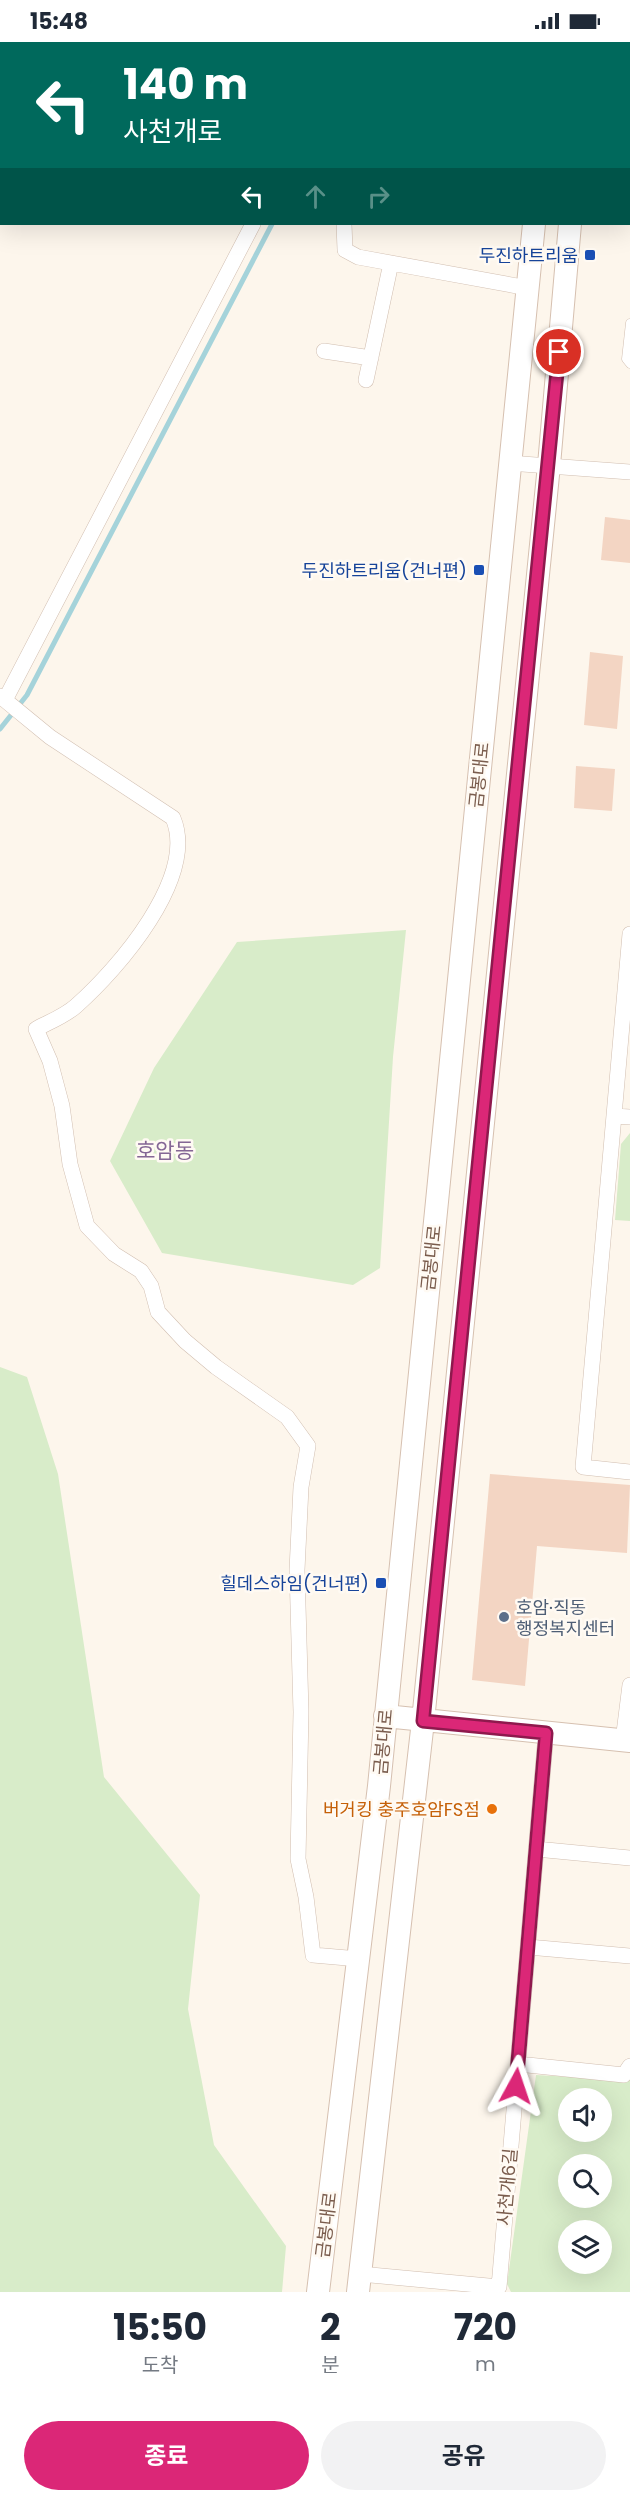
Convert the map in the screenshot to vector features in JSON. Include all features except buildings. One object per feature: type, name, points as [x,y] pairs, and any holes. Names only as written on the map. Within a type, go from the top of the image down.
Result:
[{"type":"street","points":[[252,225],[3,698],[27,719],[173,818],[179,833],[175,871],[156,910],[125,954],[75,1007],[36,1029],[50,1061],[59,1095],[70,1164],[87,1226],[114,1254],[141,1271],[151,1286],[158,1312],[185,1341],[216,1367],[287,1417],[308,1446],[301,1487],[297,1570],[301,1712],[298,1859],[306,1897],[313,1955],[358,1959]]},
{"type":"street","points":[[344,225],[345,250],[358,257],[528,288]]},
{"type":"street","name":"금봉대로","points":[[318,2292],[386,1716],[534,225]]},
{"type":"street","name":"금봉대로","points":[[359,2283],[423,1721],[549,465],[570,225]]},
{"type":"street","points":[[366,380],[391,263]]},
{"type":"street","points":[[324,351],[371,358]]},
{"type":"street","points":[[509,463],[630,472]]},
{"type":"street","points":[[630,934],[583,1467],[630,1472]]},
{"type":"street","points":[[614,1116],[630,1117]]},
{"type":"street","points":[[386,1716],[626,1741],[630,1685]]},
{"type":"street","name":"사천개6길","points":[[359,2283],[499,2287],[546,1733]]},
{"type":"street","points":[[536,1849],[630,1858]]},
{"type":"street","points":[[528,1947],[630,1956]]},
{"type":"street","points":[[518,2064],[624,2075],[630,2066]]},
{"type":"lane","points":[[630,323],[626,359],[630,364]]},
{"type":"green space","points":[[406,930],[393,1057],[380,1268],[353,1285],[162,1253],[110,1161],[154,1068],[237,942]]},
{"type":"green space","points":[[630,1133],[630,1221],[615,1220],[621,1144]]},
{"type":"green space","points":[[0,1367],[27,1377],[58,1474],[104,1777],[200,1895],[188,2009],[214,2145],[286,2246],[282,2292],[0,2292]]},
{"type":"green space","points":[[536,2075],[627,2080],[630,2076],[630,2292],[511,2292],[507,2284]]},
{"type":"waterway","points":[[0,729],[27,695],[271,225]]},
{"type":"place","name":"두진하트리움","points":[[590,255]]},
{"type":"place","name":"두진하트리움(건너편)","points":[[479,570]]},
{"type":"place","name":"힐데스하임(건너편)","points":[[381,1583]]},
{"type":"place","name":"호암·직동 행정복지센터","points":[[504,1617]]},
{"type":"place","name":"버거킹 충주호암FS점","points":[[492,1809]]},
{"type":"district","name":"호암동","points":[[165,1150]]},
{"type":"route","points":[[516,2086],[546,1733],[423,1721],[559,352]]}]
